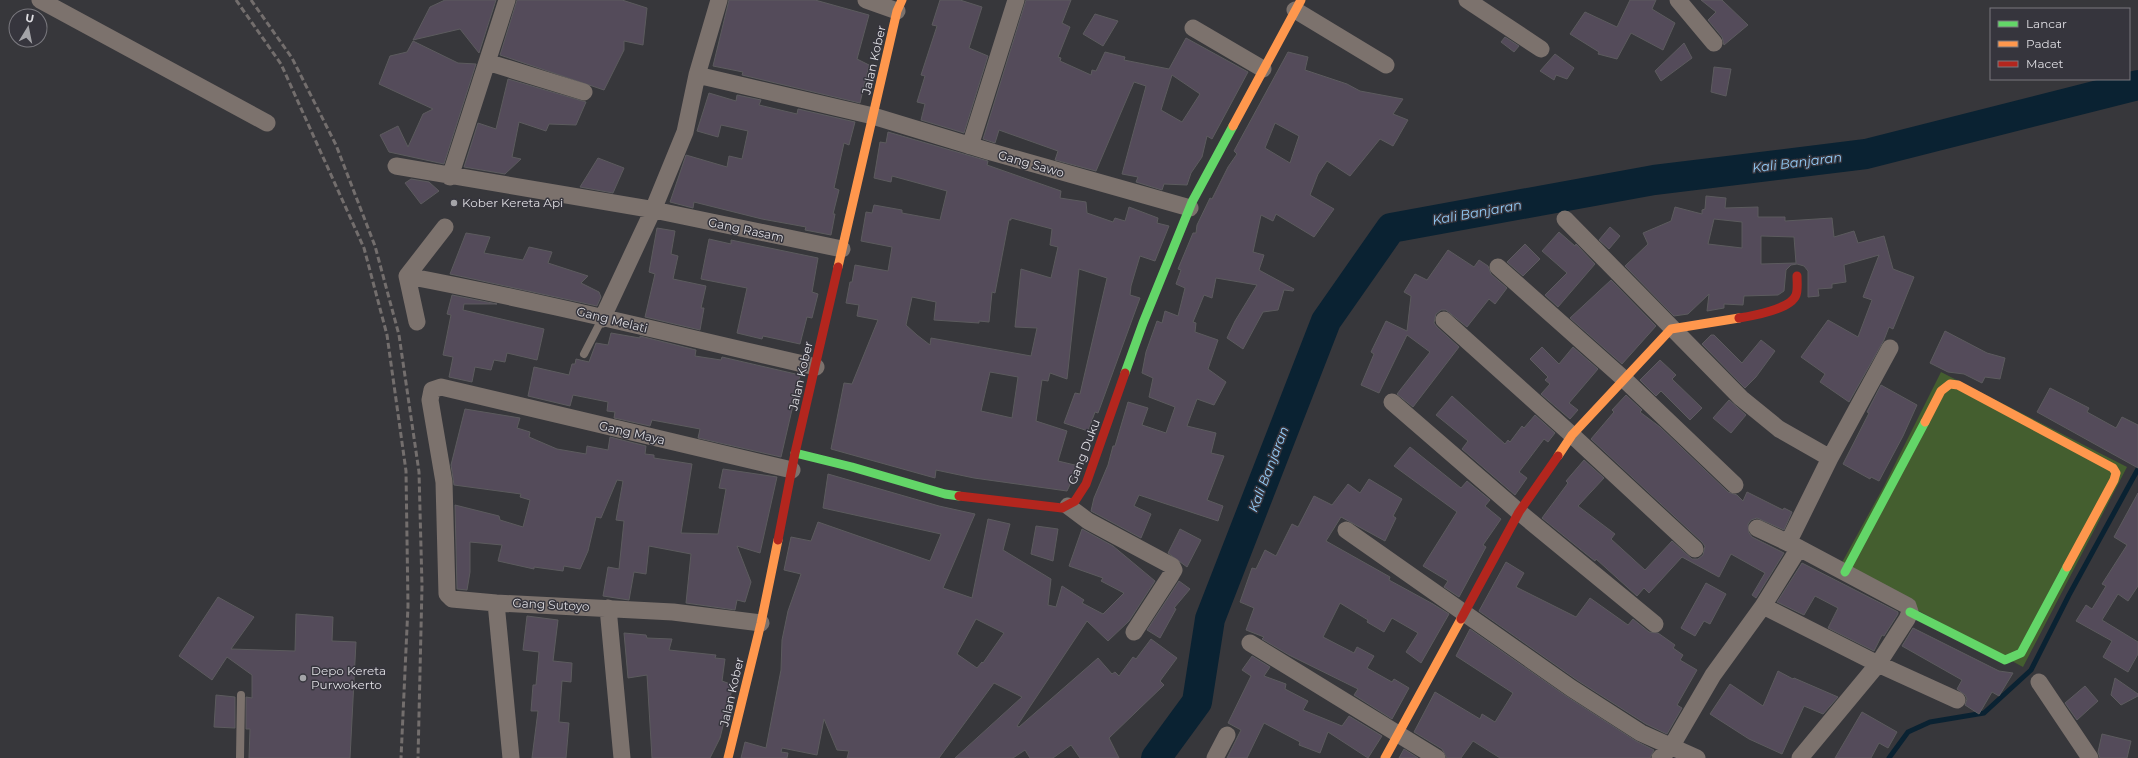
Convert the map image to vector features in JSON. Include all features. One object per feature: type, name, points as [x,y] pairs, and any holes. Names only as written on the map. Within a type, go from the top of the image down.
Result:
[{"type":"street","points":[[40,0],[267,123]]},
{"type":"street","points":[[450,177],[507,0]]},
{"type":"street","points":[[602,318],[648,209],[685,132],[697,75],[719,0]]},
{"type":"street","points":[[866,0],[900,5]]},
{"type":"street","points":[[970,146],[1016,0]]},
{"type":"street","points":[[1467,0],[1541,49]]},
{"type":"street","points":[[1678,0],[1714,43]]},
{"type":"street","name":"Jalan Kober","points":[[728,758],[761,623],[794,462],[842,249],[900,5]]},
{"type":"street","points":[[1298,5],[1386,65]]},
{"type":"street","name":"Gang Duku","points":[[1068,506],[1079,497],[1088,479],[1143,323],[1190,208],[1220,148],[1298,5]]},
{"type":"street","points":[[1193,28],[1263,69]]},
{"type":"street","points":[[487,62],[584,92]]},
{"type":"street","name":"Gang Sawo","points":[[697,75],[873,116],[970,146],[1190,208]]},
{"type":"street","name":"Gang Rasam","points":[[396,166],[450,177],[648,209],[842,249]]},
{"type":"street","points":[[1565,219],[1671,329],[1741,398],[1779,429],[1830,458]]},
{"type":"street","points":[[417,322],[407,276],[445,227]]},
{"type":"street","points":[[1498,267],[1624,379],[1735,485]]},
{"type":"street","name":"Gang Melati","points":[[407,276],[565,308],[602,318],[816,367]]},
{"type":"street","points":[[1385,758],[1519,512],[1572,435],[1671,329],[1753,316],[1777,308],[1792,301],[1796,295],[1797,276]]},
{"type":"street","points":[[1444,320],[1572,435],[1695,549]]},
{"type":"street","points":[[1665,753],[1713,675],[1763,606],[1793,545],[1830,458],[1890,348]]},
{"type":"street","points":[[1845,572],[1941,391],[1950,384],[1958,385],[2113,468],[2116,473],[2114,480],[2021,653],[2017,656],[2005,660],[1910,612]]},
{"type":"street","name":"Gang Maya","points":[[496,603],[452,599],[447,594],[444,482],[430,400],[432,390],[440,387],[472,396],[794,462]]},
{"type":"street","points":[[1392,402],[1519,512],[1655,624]]},
{"type":"street","points":[[794,462],[852,467],[945,494],[1046,507],[1068,506],[1088,521],[1172,566],[1174,570],[1134,632]]},
{"type":"street","points":[[1757,528],[1793,545],[1908,606],[1910,612],[1878,664],[1800,758]]},
{"type":"street","points":[[1346,530],[1571,688],[1641,733],[1665,753],[1697,758]]},
{"type":"street","name":"Gang Sutoyo","points":[[511,758],[496,603],[673,612],[761,623]]},
{"type":"street","points":[[1763,606],[1878,664],[1957,700]]},
{"type":"street","points":[[608,608],[622,758]]},
{"type":"street","points":[[1250,643],[1397,735],[1437,758]]},
{"type":"street","points":[[2039,682],[2090,758]]},
{"type":"street","points":[[1214,758],[1227,735]]},
{"type":"lane","points":[[584,354],[602,318]]},
{"type":"lane","points":[[240,758],[241,695]]},
{"type":"green space","points":[[1941,372],[2127,467],[2023,667],[1839,568],[1884,486]]},
{"type":"building","points":[[445,0],[496,0],[479,53],[460,29],[413,40],[430,7]]},
{"type":"building","points":[[517,0],[622,0],[647,8],[643,45],[624,41],[624,50],[604,90],[500,55]]},
{"type":"building","points":[[729,0],[815,0],[869,15],[857,59],[869,65],[860,103],[742,75],[743,72],[713,66]]},
{"type":"building","points":[[940,0],[960,0],[982,7],[969,48],[988,56],[964,133],[921,120],[925,104],[917,102],[925,76],[921,75],[937,26],[932,25]]},
{"type":"building","points":[[1026,0],[1071,0],[1062,23],[1070,27],[1058,57],[1061,58],[1060,61],[1091,75],[1092,70],[1096,71],[1105,52],[1125,57],[1124,60],[1169,69],[1186,38],[1248,72],[1212,139],[1207,136],[1202,157],[1191,173],[1187,185],[1164,184],[1162,190],[1136,182],[1138,177],[1122,174],[1146,86],[1134,82],[1096,171],[1055,160],[1058,151],[999,130],[995,143],[983,139]],"holes":[[[1172,75],[1200,94],[1182,122],[1161,110]]]},
{"type":"building","points":[[1630,0],[1656,0],[1652,9],[1675,23],[1663,50],[1631,33],[1617,59],[1598,54],[1599,52],[1570,34],[1585,12],[1617,27]]},
{"type":"building","points":[[1701,0],[1722,0],[1748,25],[1724,45],[1722,37],[1708,20],[1716,12]]},
{"type":"building","points":[[1095,14],[1118,21],[1103,46],[1083,34]]},
{"type":"building","points":[[1505,37],[1519,46],[1514,52],[1501,42]]},
{"type":"building","points":[[413,41],[458,63],[476,64],[444,164],[389,152],[380,135],[398,126],[408,147],[423,114],[433,109],[379,84],[390,56],[407,52]]},
{"type":"building","points":[[1684,43],[1692,58],[1661,81],[1655,71]]},
{"type":"building","points":[[1288,52],[1308,57],[1305,70],[1347,84],[1360,91],[1403,99],[1393,114],[1408,120],[1393,146],[1380,139],[1350,176],[1327,161],[1318,174],[1310,195],[1334,209],[1314,237],[1276,214],[1273,221],[1261,215],[1253,252],[1264,255],[1259,270],[1294,289],[1293,291],[1284,290],[1278,310],[1263,312],[1243,349],[1227,338],[1235,321],[1257,285],[1216,278],[1212,298],[1204,295],[1193,322],[1196,323],[1195,332],[1218,340],[1208,369],[1226,382],[1214,405],[1197,399],[1187,426],[1216,433],[1211,453],[1224,456],[1207,500],[1223,506],[1218,521],[1139,495],[1134,506],[1151,514],[1141,538],[1091,511],[1094,498],[1108,465],[1113,446],[1115,446],[1128,402],[1148,408],[1142,425],[1166,433],[1175,407],[1149,397],[1153,378],[1142,373],[1146,352],[1157,321],[1162,323],[1165,311],[1178,316],[1185,288],[1176,284],[1181,270],[1178,269],[1193,233],[1196,233],[1197,225],[1210,198],[1212,199],[1228,167],[1237,154],[1234,151]],"holes":[[[1275,123],[1299,136],[1290,163],[1265,148]]]},
{"type":"building","points":[[1555,54],[1574,68],[1567,79],[1556,75],[1554,80],[1540,71]]},
{"type":"building","points":[[1714,67],[1731,69],[1726,96],[1711,92]]},
{"type":"building","points":[[508,79],[586,102],[576,125],[549,124],[546,131],[519,122],[512,157],[521,159],[505,174],[464,167],[478,123],[496,129]]},
{"type":"building","points":[[709,93],[736,101],[737,95],[761,100],[759,105],[797,114],[798,109],[855,122],[849,145],[844,143],[834,188],[839,190],[833,214],[835,214],[831,235],[805,230],[806,227],[762,219],[694,202],[693,208],[670,202],[686,155],[727,167],[729,156],[742,159],[748,131],[721,125],[718,137],[697,131]]},
{"type":"building","points":[[888,132],[988,161],[987,165],[1061,191],[1060,198],[1086,202],[1087,213],[1113,222],[1115,218],[1125,221],[1129,207],[1158,218],[1157,223],[1169,226],[1155,261],[1140,256],[1131,286],[1130,295],[1140,298],[1098,413],[1095,412],[1088,431],[1064,423],[1075,393],[1080,394],[1107,278],[1079,269],[1067,379],[1050,373],[1048,381],[1042,380],[1036,421],[1067,431],[1058,461],[1079,466],[1067,491],[974,478],[936,470],[935,478],[831,449],[844,383],[852,384],[878,320],[857,316],[859,305],[846,303],[855,265],[888,271],[892,247],[861,241],[866,212],[872,213],[874,205],[902,210],[902,213],[940,220],[947,191],[892,176],[891,182],[874,178],[880,142],[886,143]],"holes":[[[1011,218],[1052,229],[1050,245],[1058,247],[1051,278],[1021,269],[1015,327],[1037,328],[1031,356],[931,338],[930,345],[906,325],[912,297],[936,302],[934,320],[979,323],[979,321],[989,322],[992,292],[995,293],[1009,220],[1011,220]],[[990,372],[1018,377],[1012,418],[981,411]]]},
{"type":"building","points":[[598,158],[624,168],[613,193],[580,187]]},
{"type":"building","points":[[411,179],[429,182],[439,191],[421,204],[405,183]]},
{"type":"building","points":[[1706,196],[1726,198],[1725,208],[1758,207],[1758,217],[1785,217],[1785,221],[1832,218],[1834,237],[1854,231],[1858,243],[1884,236],[1893,269],[1914,277],[1893,329],[1889,327],[1884,340],[1849,402],[1820,382],[1825,374],[1801,357],[1828,320],[1858,337],[1872,300],[1863,297],[1879,255],[1844,265],[1846,282],[1832,284],[1832,288],[1818,289],[1819,296],[1808,297],[1808,271],[1804,266],[1797,264],[1791,265],[1786,270],[1784,291],[1778,295],[1744,296],[1743,305],[1724,304],[1724,308],[1707,311],[1709,294],[1688,314],[1674,316],[1625,266],[1648,244],[1643,233],[1671,221],[1675,207],[1702,214],[1702,210],[1705,209]],"holes":[[[1714,219],[1742,222],[1742,248],[1708,244]],[[1761,236],[1794,237],[1796,263],[1761,264]]]},
{"type":"building","points":[[1610,227],[1620,236],[1609,249],[1599,240]]},
{"type":"building","points":[[657,228],[675,231],[671,254],[678,256],[673,279],[706,286],[701,308],[704,308],[700,330],[645,317],[655,274],[649,272]]},
{"type":"building","points":[[1559,232],[1575,246],[1576,244],[1595,264],[1558,307],[1545,295],[1567,273],[1542,251]]},
{"type":"building","points":[[466,233],[490,237],[484,253],[523,260],[529,247],[552,252],[548,263],[588,276],[581,283],[599,292],[601,297],[597,306],[450,274]]},
{"type":"building","points":[[709,239],[731,244],[731,240],[818,258],[812,292],[818,294],[812,318],[807,317],[800,344],[763,336],[762,339],[737,333],[747,288],[701,279]]},
{"type":"building","points":[[1525,244],[1540,259],[1523,276],[1507,262]]},
{"type":"building","points":[[1448,250],[1474,267],[1479,260],[1488,266],[1491,274],[1507,288],[1495,304],[1489,299],[1467,327],[1446,310],[1441,310],[1436,314],[1434,323],[1459,347],[1413,407],[1397,394],[1430,352],[1407,335],[1379,393],[1361,385],[1374,354],[1371,352],[1386,321],[1407,331],[1411,296],[1404,292],[1415,274],[1427,280]]},
{"type":"building","points":[[1611,280],[1656,326],[1622,364],[1570,318]]},
{"type":"building","points":[[452,295],[497,304],[464,304],[463,310],[544,329],[537,360],[507,353],[505,362],[494,360],[491,370],[475,367],[472,382],[449,377],[453,357],[443,355],[451,315],[447,314]]},
{"type":"building","points":[[1945,331],[1987,353],[2005,358],[2000,379],[1985,377],[1982,383],[1964,374],[1948,372],[1930,363]]},
{"type":"building","points":[[611,333],[640,338],[640,336],[696,350],[695,356],[721,360],[722,357],[800,375],[781,457],[698,438],[700,429],[652,420],[650,426],[614,418],[615,412],[607,411],[608,402],[573,395],[570,406],[528,396],[534,367],[569,375],[572,364],[575,364],[576,359],[589,362],[596,343],[608,345]]},
{"type":"building","points":[[1711,335],[1714,335],[1742,363],[1761,340],[1775,351],[1756,377],[1745,388],[1702,344]]},
{"type":"building","points":[[1542,347],[1559,364],[1573,347],[1598,369],[1569,403],[1578,410],[1570,419],[1541,394],[1550,384],[1545,380],[1548,377],[1530,359]]},
{"type":"building","points":[[1660,360],[1676,375],[1672,379],[1702,408],[1690,420],[1661,391],[1656,396],[1640,380]]},
{"type":"building","points":[[1881,385],[1917,405],[1903,436],[1879,481],[1871,477],[1870,479],[1843,464],[1869,413],[1867,412]]},
{"type":"building","points":[[2050,388],[2089,408],[2087,412],[2116,428],[2122,417],[2138,425],[2138,468],[2037,412]]},
{"type":"building","points":[[1626,395],[1642,410],[1640,412],[1660,427],[1728,492],[1737,495],[1743,501],[1747,492],[1783,510],[1784,508],[1792,512],[1784,530],[1757,518],[1751,520],[1748,524],[1749,533],[1752,537],[1784,553],[1756,598],[1752,595],[1765,573],[1731,554],[1719,577],[1682,557],[1649,593],[1644,588],[1637,596],[1596,559],[1595,561],[1542,518],[1568,483],[1566,481],[1584,460],[1604,478],[1578,506],[1615,534],[1611,539],[1645,570],[1672,541],[1692,559],[1698,559],[1703,555],[1705,546],[1702,542],[1591,439],[1614,412],[1612,410]]},
{"type":"building","points":[[1452,396],[1505,444],[1508,440],[1510,442],[1522,426],[1524,428],[1535,415],[1555,433],[1548,442],[1544,439],[1519,472],[1527,478],[1515,495],[1462,449],[1468,441],[1436,415]]},
{"type":"building","points":[[1729,400],[1746,415],[1731,433],[1713,418]]},
{"type":"building","points":[[465,409],[520,418],[517,428],[530,432],[529,437],[557,449],[586,454],[587,446],[608,450],[610,437],[646,446],[645,454],[654,455],[654,458],[692,464],[681,533],[718,534],[726,489],[719,488],[723,469],[777,477],[760,553],[737,546],[751,582],[745,602],[737,600],[735,610],[686,603],[691,554],[649,546],[646,574],[634,572],[629,600],[603,596],[608,567],[619,569],[624,521],[616,520],[623,481],[617,480],[601,518],[596,517],[588,551],[580,569],[564,566],[563,571],[534,567],[534,569],[498,561],[502,545],[470,542],[470,572],[467,590],[457,589],[455,505],[499,516],[500,520],[523,527],[530,500],[520,497],[521,494],[454,485],[451,465]]},
{"type":"building","points":[[1410,447],[1461,488],[1467,481],[1490,500],[1485,506],[1501,519],[1483,545],[1486,547],[1459,597],[1444,587],[1448,581],[1423,566],[1457,512],[1394,466]]},
{"type":"building","points":[[828,474],[939,506],[975,514],[943,588],[972,598],[988,519],[1010,524],[1003,550],[1051,579],[1048,605],[1056,607],[1062,586],[1084,600],[1082,603],[1103,614],[1124,593],[1101,581],[1103,578],[1069,566],[1082,529],[1113,546],[1155,581],[1129,621],[1108,641],[1087,621],[1017,726],[1019,727],[1098,658],[1112,674],[1115,672],[1119,676],[1133,657],[1136,659],[1151,639],[1177,658],[1160,681],[1164,685],[1109,738],[1119,758],[1080,758],[1071,745],[1053,758],[1030,758],[1025,750],[1013,758],[955,758],[1022,697],[994,683],[939,758],[847,758],[849,751],[837,750],[824,719],[817,755],[782,748],[781,752],[788,753],[787,758],[741,758],[745,742],[766,748],[781,670],[782,640],[788,611],[801,574],[784,570],[791,537],[811,541],[818,522],[930,561],[941,534],[823,508]],"holes":[[[976,619],[1004,633],[983,663],[982,662],[977,668],[957,654]]]},
{"type":"building","points":[[1369,479],[1402,499],[1393,516],[1396,518],[1385,541],[1341,517],[1326,541],[1390,577],[1389,580],[1449,614],[1421,663],[1406,652],[1418,633],[1392,618],[1384,632],[1367,622],[1368,620],[1340,603],[1323,637],[1354,653],[1357,647],[1374,656],[1367,668],[1392,682],[1394,679],[1409,688],[1392,719],[1354,695],[1358,689],[1289,655],[1262,639],[1264,637],[1246,630],[1254,608],[1240,602],[1252,568],[1256,569],[1265,550],[1276,556],[1292,524],[1298,527],[1314,496],[1332,505],[1348,484],[1360,493]]},
{"type":"building","points":[[2138,493],[2138,586],[2128,601],[2118,594],[2102,620],[2138,642],[2138,654],[2128,672],[2103,657],[2112,641],[2076,621],[2086,605],[2092,609],[2106,586],[2102,584],[2127,545],[2114,537]]},
{"type":"building","points":[[1036,526],[1058,529],[1053,561],[1031,554]]},
{"type":"building","points":[[1180,529],[1201,540],[1187,567],[1168,553]]},
{"type":"building","points":[[1506,562],[1524,573],[1516,587],[1576,617],[1590,598],[1628,625],[1633,619],[1649,632],[1658,633],[1675,645],[1673,648],[1683,655],[1680,660],[1697,670],[1677,705],[1682,708],[1667,734],[1646,724],[1577,680],[1479,611]]},
{"type":"building","points":[[1802,563],[1898,612],[1884,636],[1882,635],[1874,651],[1828,628],[1838,608],[1815,596],[1804,615],[1777,602]]},
{"type":"building","points":[[1179,581],[1190,589],[1174,608],[1176,609],[1160,638],[1147,630]]},
{"type":"building","points":[[1706,583],[1726,594],[1710,624],[1704,621],[1695,636],[1681,628]]},
{"type":"building","name":"Depo Kereta Purwokerto","points":[[218,597],[254,617],[231,649],[295,651],[296,614],[333,617],[332,641],[356,642],[350,758],[249,758],[250,729],[246,729],[246,697],[252,698],[252,675],[227,657],[212,680],[179,656]]},
{"type":"building","points":[[527,616],[558,620],[553,661],[572,663],[571,682],[562,681],[559,722],[569,723],[566,758],[532,758],[538,711],[531,711],[533,685],[536,685],[539,652],[523,650]]},
{"type":"building","points":[[1913,628],[1999,671],[2013,673],[1999,696],[1992,692],[1979,714],[1965,705],[1967,699],[1965,695],[1957,689],[1962,680],[1902,646]]},
{"type":"building","points":[[1470,629],[1566,696],[1636,741],[1654,750],[1650,758],[1500,758],[1473,741],[1461,758],[1447,758],[1442,749],[1414,732],[1435,692],[1480,719],[1482,714],[1495,722],[1513,693],[1456,656]]},
{"type":"building","points":[[624,633],[646,635],[647,638],[672,639],[669,650],[716,655],[715,658],[725,659],[722,681],[733,685],[720,738],[710,758],[652,758],[647,675],[628,678]]},
{"type":"building","points":[[1252,656],[1270,667],[1264,676],[1286,684],[1285,689],[1308,701],[1303,710],[1342,726],[1349,716],[1382,736],[1368,758],[1328,732],[1320,753],[1299,745],[1300,742],[1264,723],[1247,758],[1227,758],[1241,730],[1228,723],[1251,676],[1242,670]]},
{"type":"building","points":[[1778,671],[1793,679],[1794,678],[1838,697],[1823,714],[1804,706],[1782,754],[1749,739],[1710,714],[1730,684],[1763,706]]},
{"type":"building","points":[[2115,678],[2138,694],[2138,696],[2121,705],[2111,695]]},
{"type":"building","points":[[2085,686],[2098,701],[2077,720],[2065,703]]},
{"type":"building","points":[[216,695],[235,697],[235,728],[214,727]]},
{"type":"building","points":[[1862,712],[1897,732],[1888,748],[1879,743],[1871,758],[1835,758]]},
{"type":"building","points":[[2102,734],[2131,741],[2127,758],[2100,758],[2098,752]]},
{"type":"building","points":[[1404,749],[1418,758],[1399,758]]},
{"type":"waterway","name":"Kali Banjaran","points":[[1156,758],[1197,702],[1210,619],[1326,321],[1391,228],[1654,180],[1866,154],[2138,85]]},
{"type":"waterway","points":[[1889,758],[1908,732],[1930,722],[1984,713],[2031,670],[2069,595],[2138,469]]},
{"type":"railway","points":[[236,0],[281,64],[364,248],[387,335],[406,471],[408,606],[401,758]]},
{"type":"railway","points":[[251,0],[292,58],[336,145],[375,246],[399,335],[419,472],[422,586],[418,758]]},
{"type":"traffic: fast","points":[[1125,373],[1143,323],[1192,202],[1233,126]]},
{"type":"traffic: fast","points":[[1845,572],[1925,422]]},
{"type":"traffic: fast","points":[[795,453],[852,467],[945,494],[959,496]]},
{"type":"traffic: fast","points":[[1910,612],[2005,660],[2021,653],[2067,567]]},
{"type":"traffic: slow","points":[[838,267],[897,11],[902,0]]},
{"type":"traffic: slow","points":[[1233,126],[1301,0]]},
{"type":"traffic: slow","points":[[1558,456],[1572,435],[1671,329],[1739,318]]},
{"type":"traffic: slow","points":[[1925,422],[1941,391],[1950,384],[1958,385],[2113,468],[2116,473],[2114,480],[2067,567]]},
{"type":"traffic: slow","points":[[728,758],[761,623],[778,540]]},
{"type":"traffic: slow","points":[[1385,758],[1461,619]]},
{"type":"traffic: jam","points":[[778,540],[795,453],[838,267]]},
{"type":"traffic: jam","points":[[1739,318],[1770,311],[1793,300],[1796,295],[1797,276]]},
{"type":"traffic: jam","points":[[959,496],[1062,508],[1075,501],[1086,484],[1125,373]]},
{"type":"traffic: jam","points":[[1461,619],[1519,512],[1558,456]]},
{"type":"place","name":"Kober Kereta Api","points":[[454,203]]},
{"type":"place","name":"Depo Kereta Purwokerto","points":[[303,678]]}]
